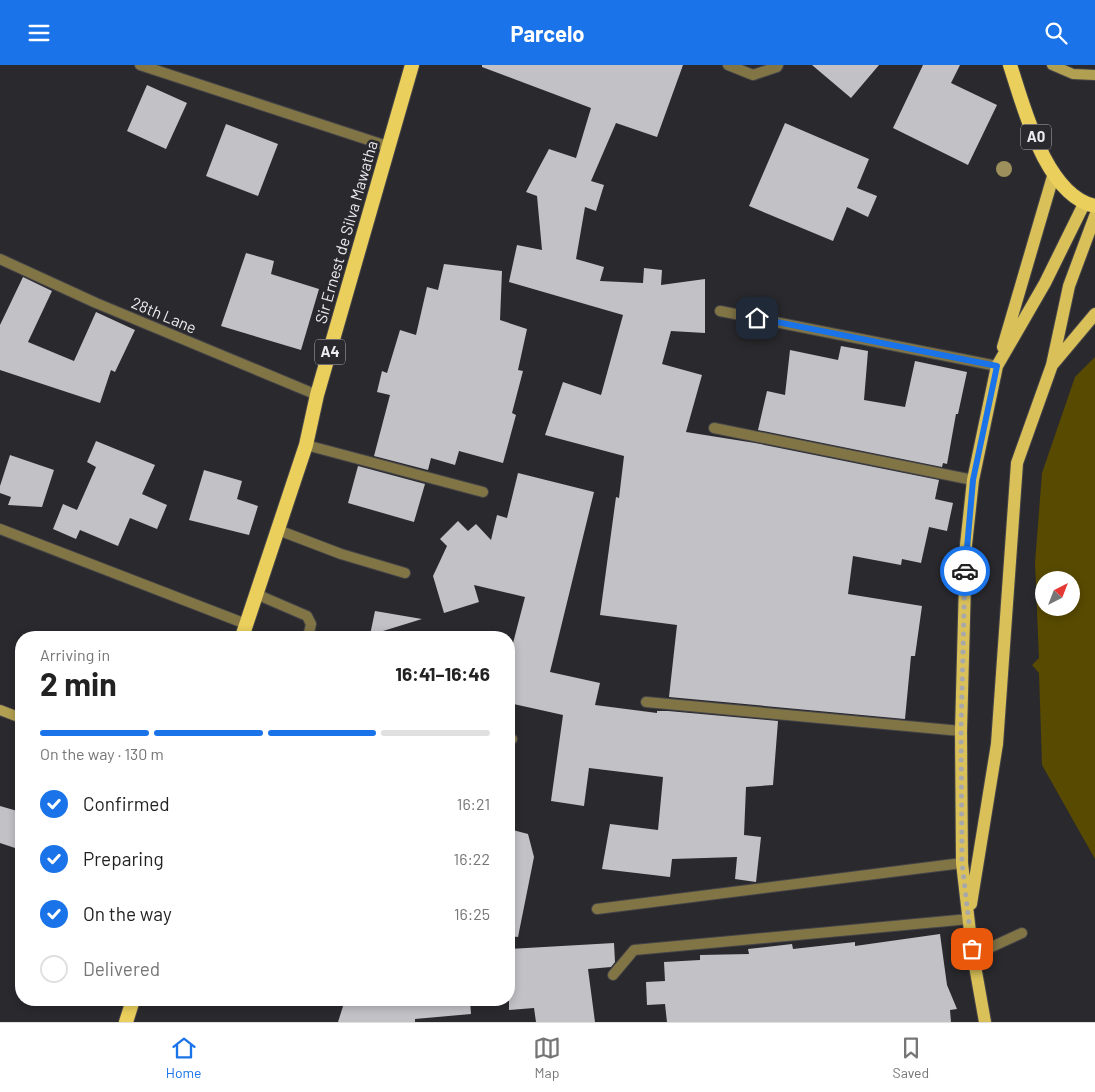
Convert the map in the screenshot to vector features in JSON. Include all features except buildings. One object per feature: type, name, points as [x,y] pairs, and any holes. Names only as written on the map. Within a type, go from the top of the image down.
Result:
[{"type":"highway","name":"Sir Ernest de Silva Mawatha","points":[[244,631],[306,445],[317,395],[390,147],[412,65]]},
{"type":"highway","name":"A0","points":[[1010,65],[1042,154],[1067,190],[1090,205]]},
{"type":"highway","points":[[126,1022],[131,1006]]},
{"type":"main road","points":[[1052,65],[1073,74],[1095,75]]},
{"type":"main road","points":[[985,1022],[972,949],[962,863],[961,731],[966,545],[973,480],[997,366],[1054,173]]},
{"type":"main road","points":[[997,366],[1090,205]]},
{"type":"main road","points":[[968,919],[998,744],[1017,463],[1052,365],[1068,286],[1095,216]]},
{"type":"main road","points":[[1052,365],[1095,314]]},
{"type":"main road","points":[[0,710],[15,716]]},
{"type":"street","points":[[140,65],[390,147]]},
{"type":"street","points":[[728,65],[753,75],[778,65]]},
{"type":"street","name":"28th Lane","points":[[0,259],[96,303],[317,395]]},
{"type":"street","points":[[720,311],[997,366]]},
{"type":"street","points":[[714,428],[973,480]]},
{"type":"street","points":[[306,445],[483,492]]},
{"type":"street","points":[[0,529],[244,631]]},
{"type":"street","points":[[278,530],[341,554],[405,573]]},
{"type":"street","points":[[256,593],[307,616],[311,625],[310,631]]},
{"type":"street","points":[[646,702],[961,731]]},
{"type":"street","points":[[597,909],[962,863]]},
{"type":"street","points":[[613,975],[634,950],[968,919]]},
{"type":"street","points":[[972,949],[987,949],[1022,933]]},
{"type":"shaded area","points":[[1095,357],[1095,859],[1042,765],[1039,673],[1032,665],[1039,658],[1037,616],[1080,616],[1080,571],[1035,571],[1042,473],[1075,377]]},
{"type":"way so far","points":[[965,571],[961,731],[962,863],[972,949]]},
{"type":"route","points":[[757,318],[997,366],[973,480],[965,571]]}]
